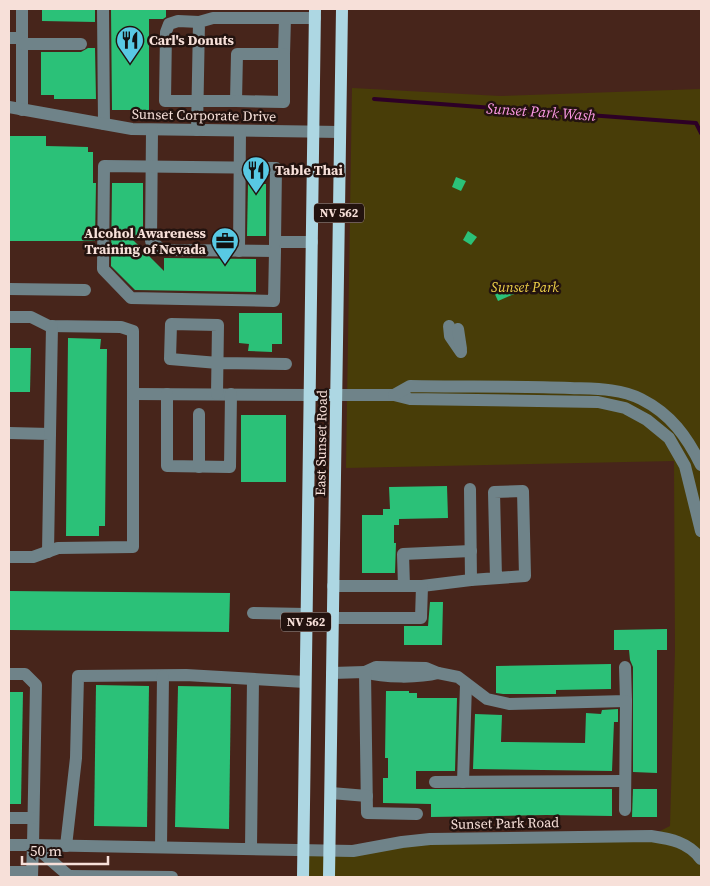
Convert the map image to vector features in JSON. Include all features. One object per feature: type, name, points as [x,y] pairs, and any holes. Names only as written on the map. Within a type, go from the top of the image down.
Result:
[{"type":"main road","name":"East Sunset Road","points":[[329,877],[342,9]]},
{"type":"main road","name":"East Sunset Road","points":[[303,877],[315,14]]},
{"type":"main road","points":[[310,394],[336,395]]},
{"type":"street","points":[[22,9],[17,40],[22,110]]},
{"type":"street","points":[[103,9],[104,124]]},
{"type":"street","points":[[281,15],[284,54],[284,102],[165,100],[166,32],[169,24],[178,21],[199,22],[245,13],[315,14]]},
{"type":"street","points":[[197,130],[199,22]]},
{"type":"street","points":[[17,40],[81,44]]},
{"type":"street","points":[[236,101],[237,54],[284,54]]},
{"type":"street","name":"Sunset Corporate Drive","points":[[9,107],[132,130],[340,132]]},
{"type":"street","points":[[152,130],[150,241],[162,250],[239,251],[312,242]]},
{"type":"street","points":[[239,251],[240,131]]},
{"type":"street","points":[[104,166],[239,168],[276,168],[274,301],[131,298],[103,269],[104,166]]},
{"type":"street","points":[[9,289],[85,290]]},
{"type":"street","points":[[9,317],[31,317],[52,326],[121,327],[133,331],[133,547],[58,548],[33,557],[9,557]]},
{"type":"street","points":[[217,394],[218,363],[218,325],[171,324],[170,359],[218,363],[286,364]]},
{"type":"street","points":[[48,552],[52,326]]},
{"type":"street","points":[[394,395],[410,386],[539,387],[615,390],[640,398],[660,410],[690,442],[701,466]]},
{"type":"street","points":[[133,394],[310,394]]},
{"type":"street","points":[[167,394],[167,466],[230,467],[231,394]]},
{"type":"street","points":[[336,395],[394,395],[410,400],[598,402],[624,408],[647,420],[669,438],[678,451],[685,466],[701,531]]},
{"type":"street","points":[[199,414],[199,467]]},
{"type":"street","points":[[9,433],[50,434]]},
{"type":"street","points":[[470,489],[471,580]]},
{"type":"street","points":[[334,586],[422,586],[525,576],[523,492],[494,492],[496,578]]},
{"type":"street","points":[[404,586],[403,554],[471,551]]},
{"type":"street","points":[[333,618],[421,618],[422,586]]},
{"type":"street","points":[[253,612],[306,614]]},
{"type":"street","points":[[625,667],[625,810]]},
{"type":"street","points":[[332,673],[365,672],[375,675],[390,671],[427,676],[438,673],[458,677],[487,699],[509,704],[626,701]]},
{"type":"street","points":[[365,672],[367,814],[417,814]]},
{"type":"street","points":[[9,674],[25,674],[36,685],[32,875],[9,872]]},
{"type":"street","points":[[66,846],[76,758],[78,676],[163,676],[306,682]]},
{"type":"street","points":[[161,847],[163,676]]},
{"type":"street","points":[[251,848],[253,679]]},
{"type":"street","points":[[463,782],[466,684]]},
{"type":"street","points":[[435,782],[624,781]]},
{"type":"street","points":[[331,794],[366,796]]},
{"type":"street","points":[[9,818],[33,818]]},
{"type":"street","name":"Sunset Park Road","points":[[9,845],[354,851],[430,839],[650,836],[676,840],[694,850],[701,858]]},
{"type":"street","points":[[32,845],[68,876],[172,877]]},
{"type":"green space","name":"Sunset Park","points":[[352,88],[500,96],[701,89],[701,877],[303,877],[303,849],[402,842],[650,836],[670,826],[675,651],[674,461],[346,468]]},
{"type":"building","points":[[42,9],[95,9],[95,22],[42,21]]},
{"type":"building","name":"Carl's Donuts","points":[[111,9],[166,9],[166,17],[163,19],[149,19],[149,110],[112,110]]},
{"type":"building","points":[[88,48],[95,48],[96,99],[54,99],[54,95],[41,95],[41,52],[81,52]]},
{"type":"building","points":[[9,136],[46,136],[46,146],[88,147],[88,152],[93,152],[93,183],[96,183],[95,241],[9,241]]},
{"type":"building","points":[[456,177],[466,181],[461,191],[452,187]]},
{"type":"building","points":[[112,183],[143,183],[143,237],[130,237],[164,271],[164,258],[256,259],[256,292],[135,290],[111,266]]},
{"type":"building","points":[[248,184],[266,184],[266,236],[247,236]]},
{"type":"building","points":[[468,231],[477,237],[471,245],[463,240]]},
{"type":"building","points":[[508,283],[514,294],[498,301],[493,290]]},
{"type":"building","points":[[239,313],[282,313],[282,344],[272,344],[272,352],[248,351],[249,344],[239,343]]},
{"type":"building","points":[[68,338],[101,339],[100,349],[107,349],[105,526],[99,526],[99,536],[66,536]]},
{"type":"building","points":[[9,348],[31,348],[30,392],[9,392]]},
{"type":"building","points":[[241,415],[286,415],[286,482],[241,482]]},
{"type":"building","points":[[447,486],[448,518],[399,519],[399,525],[394,525],[394,543],[396,543],[395,573],[362,573],[362,515],[383,515],[383,509],[390,509],[389,487]]},
{"type":"building","points":[[9,591],[230,593],[229,632],[9,630]]},
{"type":"building","points":[[430,602],[443,602],[442,645],[404,645],[404,626],[428,626]]},
{"type":"building","points":[[667,629],[667,650],[657,650],[657,773],[633,772],[633,667],[629,650],[614,650],[614,630]]},
{"type":"building","points":[[611,664],[611,689],[556,690],[556,694],[496,693],[496,666]]},
{"type":"building","points":[[96,685],[149,686],[147,827],[94,826]]},
{"type":"building","points":[[178,686],[231,687],[229,829],[175,827]]},
{"type":"building","points":[[386,691],[409,691],[409,693],[417,693],[417,698],[457,698],[455,771],[416,771],[416,789],[612,789],[612,816],[431,817],[431,804],[383,803],[383,778],[388,778],[388,758],[385,758]]},
{"type":"building","points":[[9,692],[23,692],[21,804],[9,804]]},
{"type":"building","points":[[618,709],[618,722],[614,722],[612,771],[473,769],[475,714],[502,715],[501,742],[585,743],[586,713],[601,714],[602,710]]},
{"type":"building","points":[[633,789],[657,789],[657,817],[632,817]]},
{"type":"waterway","name":"Sunset Park Wash","points":[[374,99],[696,123],[701,133]]},
{"type":"place","name":"Carl's Donuts","points":[[130,64]]},
{"type":"place","name":"Table Thai","points":[[256,194]]},
{"type":"place","name":"Alcohol Awareness Training of Nevada","points":[[225,265]]}]
